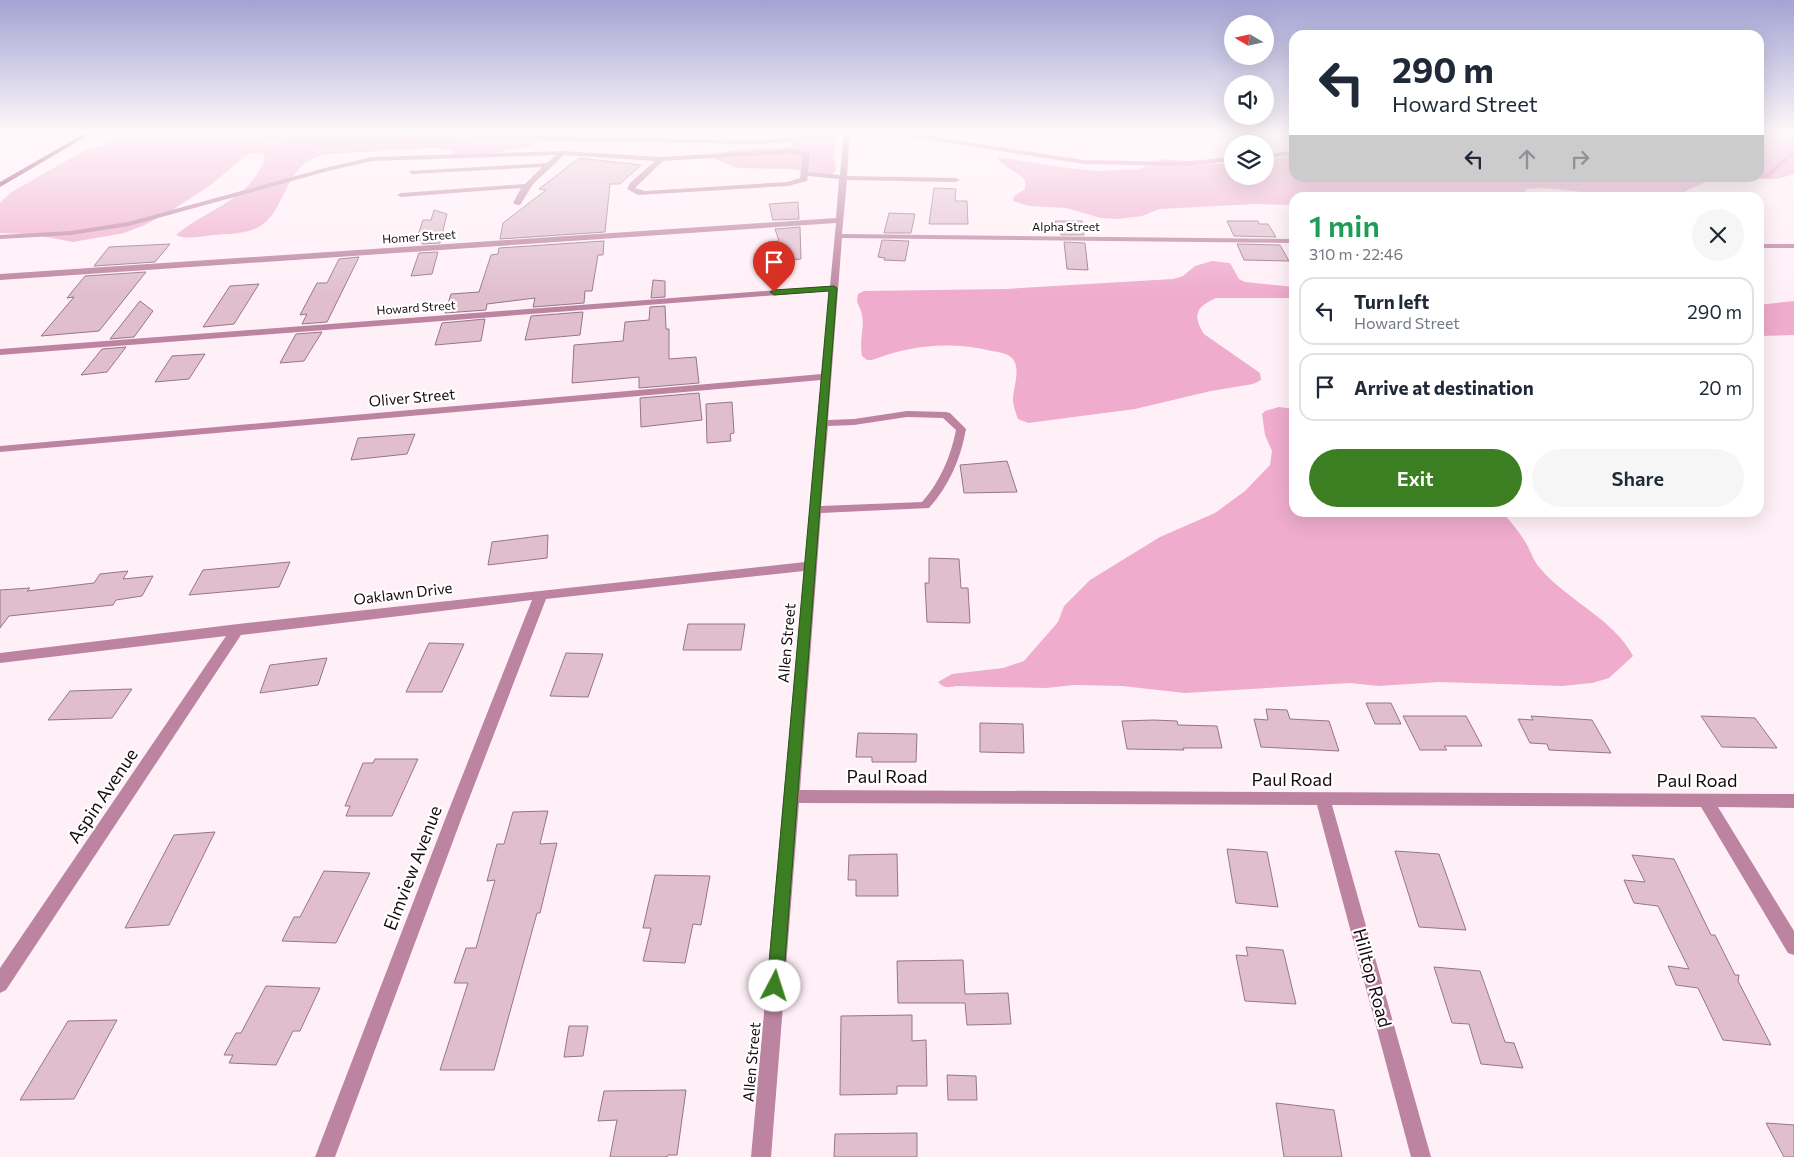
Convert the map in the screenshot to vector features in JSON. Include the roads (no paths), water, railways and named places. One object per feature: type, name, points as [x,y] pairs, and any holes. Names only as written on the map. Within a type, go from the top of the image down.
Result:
[{"type":"street","points":[[0,237],[71,233],[129,224],[265,186]]},
{"type":"street","points":[[401,195],[526,186]]},
{"type":"street","points":[[517,203],[521,192],[526,186]]},
{"type":"street","points":[[632,186],[631,189],[633,191],[644,193],[756,186]]},
{"type":"street","name":"Allen Street","points":[[761,1157],[842,186]]},
{"type":"street","name":"Homer Street","points":[[0,277],[840,220]]},
{"type":"street","name":"Alpha Street","points":[[838,236],[1289,241]]},
{"type":"street","points":[[1764,246],[1794,246]]},
{"type":"street","name":"Howard Street","points":[[0,352],[834,288]]},
{"type":"street","name":"Oliver Street","points":[[0,449],[826,377]]},
{"type":"street","points":[[815,510],[925,505],[939,490],[958,446],[961,429],[946,415],[907,414],[854,422],[822,423]]},
{"type":"street","name":"Oaklawn Drive","points":[[0,658],[541,594],[810,566]]},
{"type":"street","name":"Elmview Avenue","points":[[325,1157],[541,594]]},
{"type":"street","name":"Aspin Avenue","points":[[0,984],[238,630]]},
{"type":"street","name":"Paul Road","points":[[790,796],[1794,801]]},
{"type":"street","name":"Hilltop Road","points":[[1323,800],[1421,1157]]},
{"type":"street","points":[[1706,801],[1794,947]]}]
